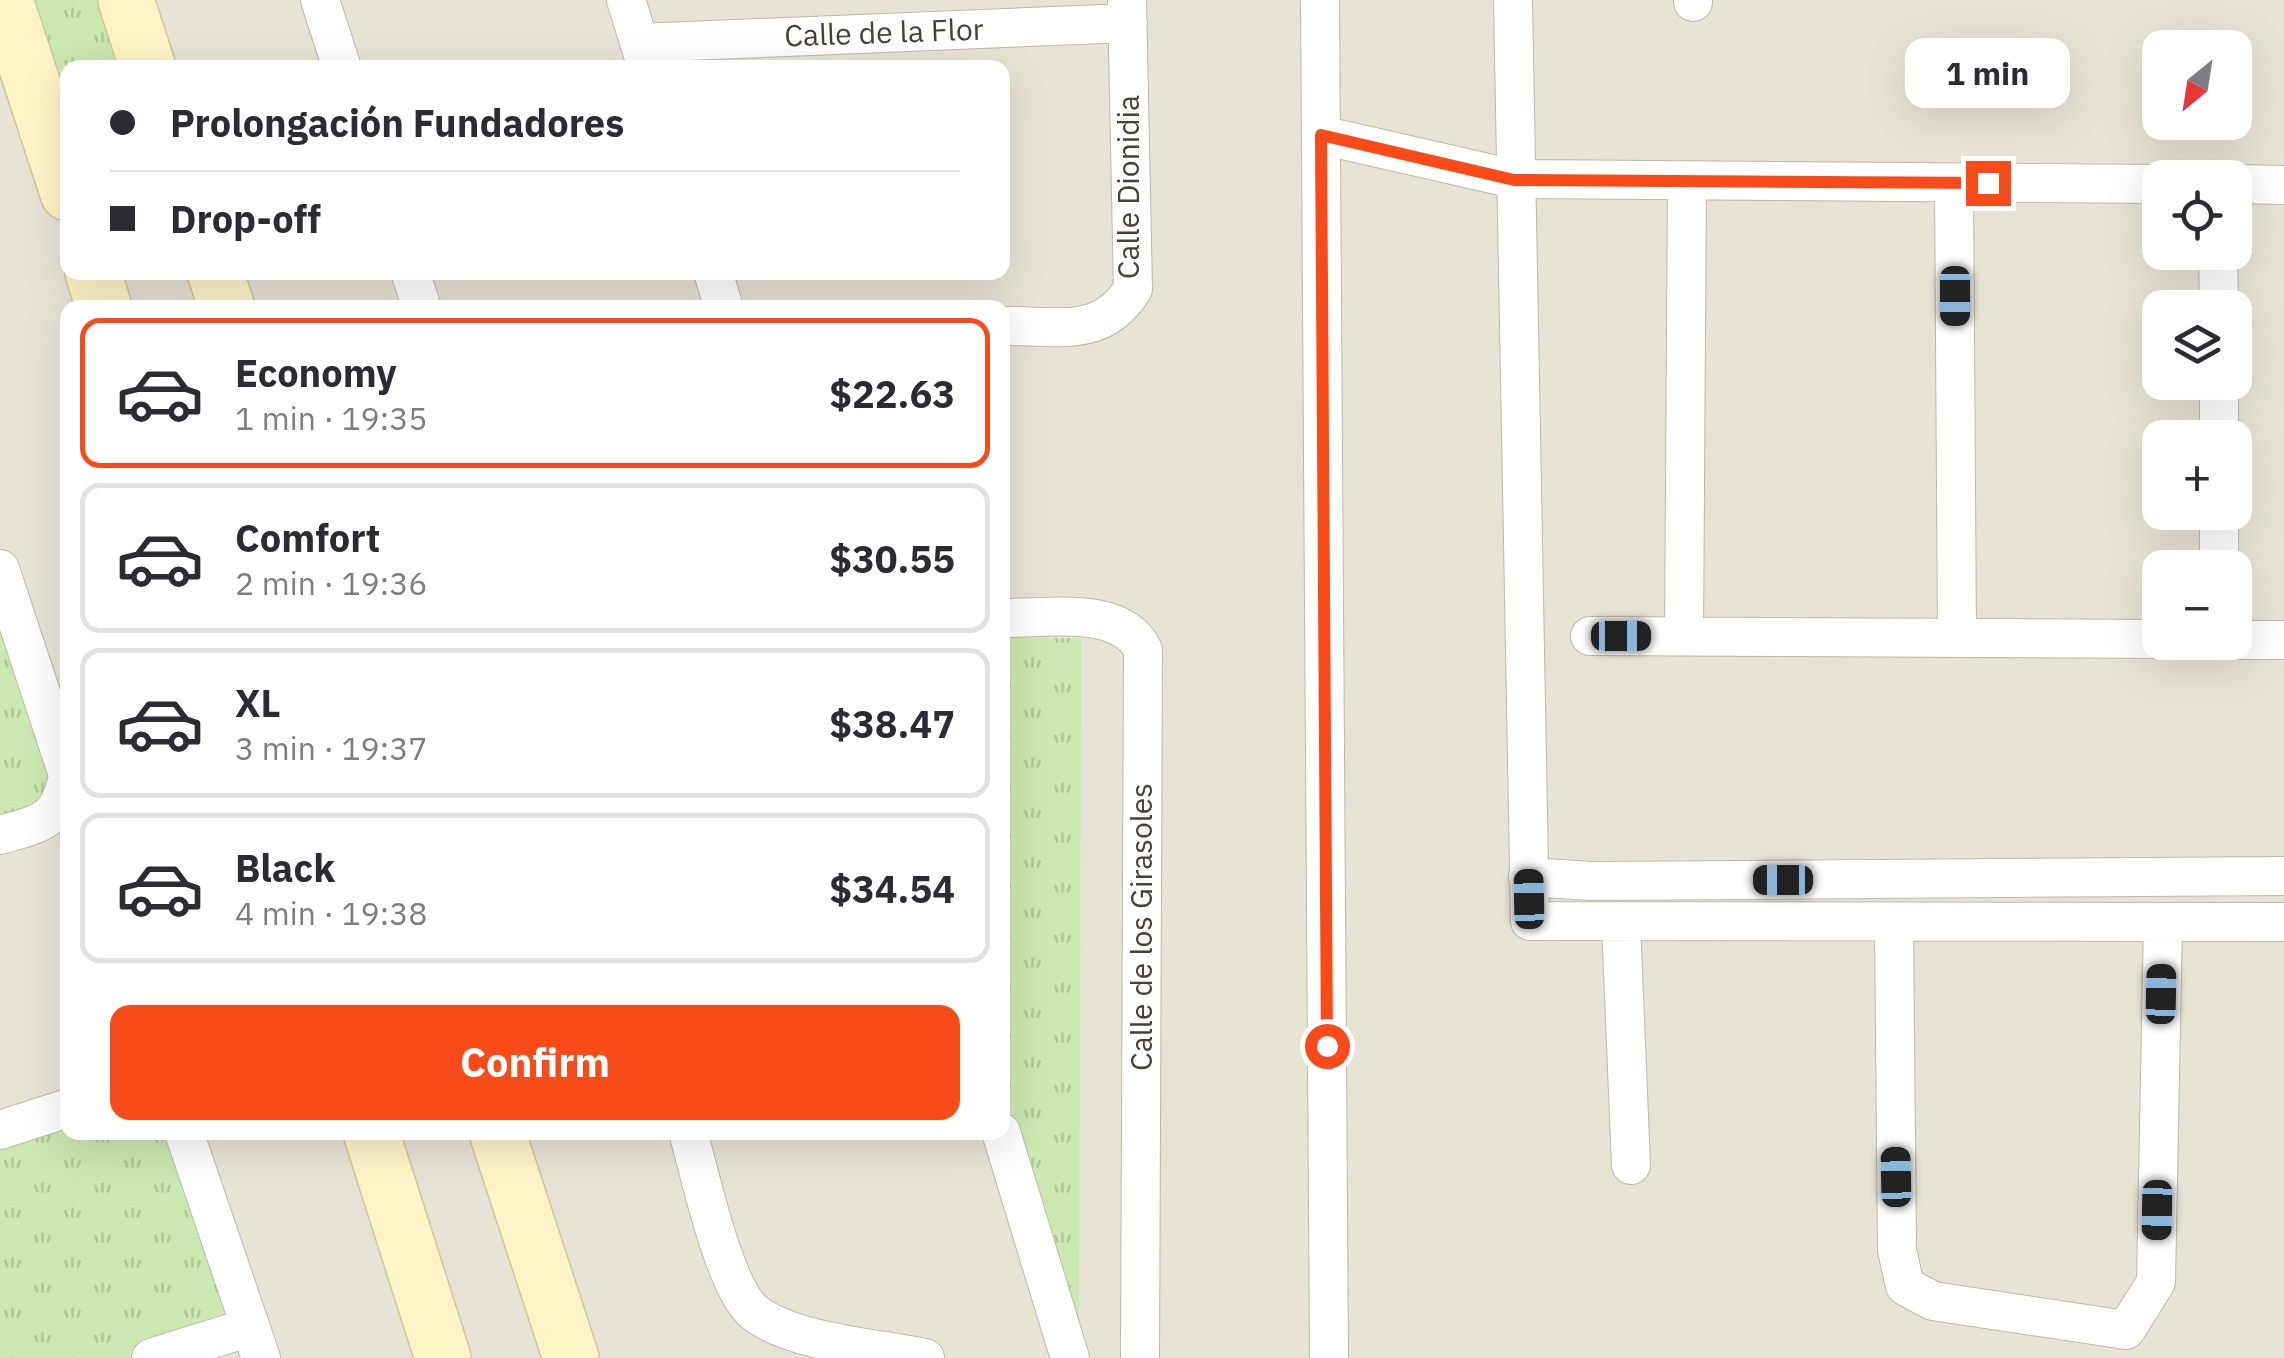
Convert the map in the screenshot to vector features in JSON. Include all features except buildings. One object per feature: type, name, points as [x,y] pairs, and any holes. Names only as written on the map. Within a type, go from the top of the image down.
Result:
[{"type":"main road","points":[[5,0],[60,168]]},
{"type":"main road","points":[[126,0],[145,60]]},
{"type":"main road","points":[[374,1140],[444,1358]]},
{"type":"main road","points":[[500,1140],[570,1358]]},
{"type":"street","points":[[320,0],[339,60]]},
{"type":"street","points":[[626,0],[644,55]]},
{"type":"street","points":[[1320,0],[1330,1358]]},
{"type":"street","points":[[1512,0],[1530,920],[2284,922]]},
{"type":"street","name":"Calle de la Flor","points":[[644,55],[1128,12]]},
{"type":"street","name":"Calle Dionidia","points":[[1010,326],[1098,324],[1118,312],[1133,288],[1128,12]]},
{"type":"street","points":[[1321,135],[1514,180],[2142,184]]},
{"type":"street","points":[[1684,636],[1687,181]]},
{"type":"street","points":[[1954,182],[1957,638]]},
{"type":"street","points":[[2252,184],[2284,184]]},
{"type":"street","points":[[0,569],[60,752]]},
{"type":"street","name":"Calle de los Girasoles","points":[[1010,618],[1111,620],[1135,633],[1143,650],[1140,1358]]},
{"type":"street","points":[[1590,636],[2142,639]]},
{"type":"street","points":[[2252,640],[2284,640]]},
{"type":"street","points":[[0,835],[45,822],[60,804]]},
{"type":"street","points":[[1528,877],[1610,881],[2284,876]]},
{"type":"street","points":[[1894,922],[1897,1250],[1904,1286],[1933,1300],[2126,1330],[2156,1282],[2163,922]]},
{"type":"street","points":[[1620,923],[1631,1165]]},
{"type":"street","points":[[0,1130],[60,1111]]},
{"type":"street","points":[[151,1358],[256,1343],[187,1140]]},
{"type":"street","points":[[690,1140],[734,1288],[753,1312],[783,1329],[924,1358]]},
{"type":"street","points":[[1003,1140],[1070,1358]]},
{"type":"shaded area","points":[[0,0],[2284,0],[2284,1358],[0,1358]]},
{"type":"green space","points":[[6,0],[111,0],[131,60],[60,60],[60,163]]},
{"type":"green space","points":[[0,619],[57,799],[0,818]]},
{"type":"green space","points":[[1010,638],[1081,638],[1079,1320],[1010,1112]]},
{"type":"green space","points":[[60,1120],[60,1140],[175,1140],[250,1326],[147,1358],[0,1358],[0,1138]]},
{"type":"route","points":[[1327,1046],[1321,135],[1514,180],[1988,183]]}]
